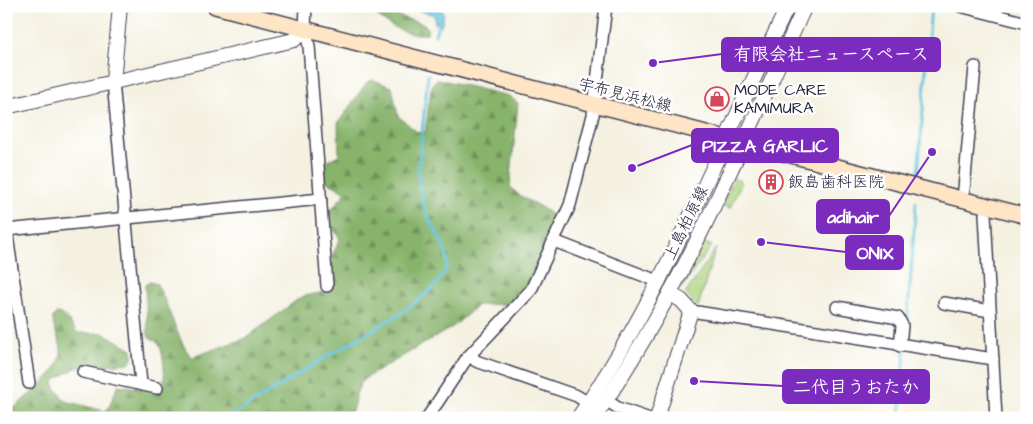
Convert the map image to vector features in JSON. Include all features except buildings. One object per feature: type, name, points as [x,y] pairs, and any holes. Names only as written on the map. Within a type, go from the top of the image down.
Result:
[{"type":"main road","name":"宇布見浜松線","points":[[215,6],[1027,216]]},
{"type":"street","points":[[120,6],[113,82],[141,384]]},
{"type":"street","points":[[306,6],[304,29],[309,46],[327,286]]},
{"type":"street","points":[[427,418],[470,355],[531,290],[570,205],[594,105],[606,6]]},
{"type":"street","name":"上島柏原線","points":[[578,418],[627,341],[660,282],[788,6]]},
{"type":"street","name":"上島柏原線","points":[[594,418],[670,294],[705,225],[805,6]]},
{"type":"street","points":[[960,6],[1027,23]]},
{"type":"street","points":[[1008,19],[1010,6]]},
{"type":"street","points":[[6,107],[294,40],[304,29]]},
{"type":"street","points":[[963,200],[975,67]]},
{"type":"street","points":[[29,383],[6,230],[321,200]]},
{"type":"street","points":[[987,206],[985,214],[996,418]]},
{"type":"street","points":[[554,241],[660,282]]},
{"type":"street","points":[[670,294],[682,300],[691,311],[900,346],[993,359]]},
{"type":"street","points":[[944,303],[990,311]]},
{"type":"street","points":[[837,307],[898,318],[902,325],[900,346]]},
{"type":"street","points":[[657,418],[691,311]]},
{"type":"street","points":[[470,355],[476,361],[577,396],[588,403]]},
{"type":"street","points":[[83,372],[157,388]]},
{"type":"street","points":[[606,400],[618,408],[647,418]]},
{"type":"green space","points":[[368,6],[382,6],[392,14],[424,24],[428,29],[427,33],[413,34],[386,23]]},
{"type":"green space","points":[[438,79],[509,96],[518,103],[510,186],[521,196],[548,212],[555,221],[530,279],[515,300],[504,304],[478,305],[454,326],[364,379],[358,389],[352,410],[346,418],[6,418],[6,408],[16,407],[53,372],[57,365],[61,348],[53,317],[57,313],[67,318],[78,333],[103,333],[132,349],[133,357],[129,363],[76,368],[55,380],[54,386],[65,401],[105,411],[109,407],[118,385],[161,391],[163,387],[164,367],[162,352],[158,343],[148,336],[145,285],[150,282],[157,284],[179,335],[188,353],[193,357],[246,338],[301,297],[328,291],[331,258],[340,239],[327,220],[327,215],[346,192],[325,181],[323,163],[339,155],[338,123],[367,82],[373,80],[392,87],[398,116],[417,132],[425,133],[431,89],[434,82]]},
{"type":"green space","points":[[734,178],[742,182],[730,208],[722,205]]},
{"type":"green space","points":[[704,242],[712,246],[681,289],[682,286]]},
{"type":"green space","points":[[716,248],[698,307],[685,294]]},
{"type":"water","points":[[404,6],[441,7],[444,14],[441,26],[435,24],[434,15]]},
{"type":"waterway","points":[[918,175],[931,6]]},
{"type":"waterway","points":[[435,35],[439,21]]},
{"type":"waterway","points":[[228,418],[322,359],[393,318],[430,291],[442,277],[447,264],[447,257],[424,207],[418,171],[428,75]]},
{"type":"waterway","points":[[907,326],[916,202]]},
{"type":"waterway","points":[[900,418],[905,352]]},
{"type":"place","name":"有限会社ニュースペース","points":[[653,63]]},
{"type":"place","name":"MODE CARE KAMIMURA","points":[[717,99]]},
{"type":"place","name":"adihair","points":[[932,152]]},
{"type":"place","name":"PIZZA GARLIC","points":[[632,168]]},
{"type":"place","name":"飯島歯科医院","points":[[771,182]]},
{"type":"place","name":"ONIX","points":[[761,242]]},
{"type":"place","name":"二代目うおたか","points":[[694,381]]}]
